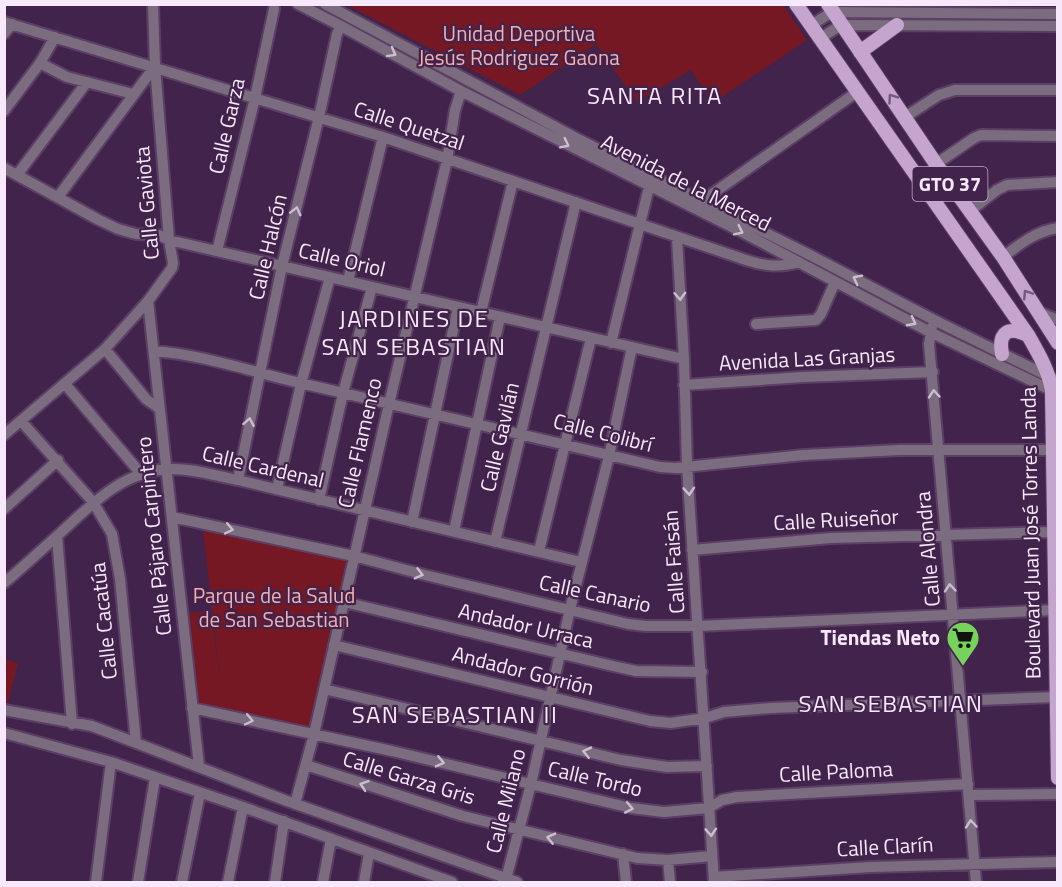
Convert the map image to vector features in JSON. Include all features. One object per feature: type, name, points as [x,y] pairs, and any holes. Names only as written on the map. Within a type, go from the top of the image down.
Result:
[{"type":"main road","name":"Boulevard Juan José Torres Landa","points":[[796,4],[1028,335],[1054,386],[1052,450],[1056,564],[1054,610],[1058,778]]},
{"type":"main road","name":"GTO 37","points":[[830,8],[1003,258],[1058,343]]},
{"type":"main road","points":[[860,52],[897,25]]},
{"type":"main road","points":[[1002,354],[1000,339],[1004,334],[1013,331],[1028,335]]},
{"type":"street","name":"Calle Gaviota","points":[[4,435],[105,349],[148,301],[172,268],[155,66],[153,4]]},
{"type":"street","name":"Avenida de la Merced","points":[[298,4],[461,91],[651,182],[702,201],[1002,354],[1054,386]]},
{"type":"street","name":"Avenida de la Merced","points":[[325,4],[930,332],[1054,386]]},
{"type":"street","points":[[810,26],[830,8],[952,8],[1058,14]]},
{"type":"street","name":"Calle Garza","points":[[217,251],[255,98],[273,9]]},
{"type":"street","name":"Calle Quetzal","points":[[8,23],[383,137],[677,238],[770,267],[799,262]]},
{"type":"street","points":[[4,34],[8,23]]},
{"type":"street","points":[[819,39],[841,25],[1058,26]]},
{"type":"street","name":"Calle Halcón","points":[[238,480],[282,266],[337,34],[341,26]]},
{"type":"street","points":[[4,111],[40,63],[55,37]]},
{"type":"street","points":[[40,63],[59,74],[133,94]]},
{"type":"street","points":[[58,197],[155,66]]},
{"type":"street","points":[[17,175],[87,82]]},
{"type":"street","points":[[905,117],[939,95],[955,90],[1058,90]]},
{"type":"street","name":"Calle Flamenco","points":[[296,804],[447,160],[455,110],[461,91]]},
{"type":"street","points":[[702,201],[857,92]]},
{"type":"street","points":[[936,164],[981,135],[1058,136]]},
{"type":"street","points":[[348,281],[383,137]]},
{"type":"street","name":"Calle Oriol","points":[[4,168],[118,229],[136,234],[159,235],[169,240],[684,359]]},
{"type":"street","points":[[481,312],[513,181]]},
{"type":"street","points":[[611,343],[651,182]]},
{"type":"street","points":[[969,211],[1007,185],[1058,182]]},
{"type":"street","name":"Calle Gavilán","points":[[495,542],[576,202]]},
{"type":"street","points":[[1003,258],[1028,238],[1047,229],[1058,228]]},
{"type":"street","name":"Calle Faisán","points":[[677,238],[687,465],[714,880]]},
{"type":"street","points":[[277,489],[301,384],[330,277]]},
{"type":"street","points":[[756,324],[816,320],[835,282]]},
{"type":"street","points":[[319,500],[343,393],[372,287]]},
{"type":"street","name":"Calle Pájaro Carpintero","points":[[148,301],[199,766]]},
{"type":"street","points":[[412,522],[458,307]]},
{"type":"street","points":[[1039,312],[1058,320]]},
{"type":"street","points":[[454,531],[500,317]]},
{"type":"street","name":"Calle Alondra","points":[[934,320],[929,344],[976,882]]},
{"type":"street","points":[[539,551],[591,338]]},
{"type":"street","name":"Calle Milano","points":[[512,881],[520,831],[581,562],[609,456],[632,347]]},
{"type":"street","points":[[105,349],[146,399],[160,409]]},
{"type":"street","name":"Calle Colibrí","points":[[154,351],[219,362],[301,384],[660,467],[899,450],[939,452],[1052,450]]},
{"type":"street","name":"Avenida Las Granjas","points":[[684,385],[933,372]]},
{"type":"street","points":[[65,384],[141,475]]},
{"type":"street","name":"Calle Cacatúa","points":[[21,421],[58,460],[93,502],[108,525],[116,549],[136,743]]},
{"type":"street","points":[[4,510],[58,460]]},
{"type":"street","name":"Calle Cardenal","points":[[4,583],[93,502],[119,483],[166,469],[190,470],[238,480],[581,562]]},
{"type":"street","name":"Calle Canario","points":[[172,517],[354,556],[425,575],[646,626],[699,626],[1054,610]]},
{"type":"street","name":"Calle Ruiseñor","points":[[692,550],[831,538],[1054,532]]},
{"type":"street","points":[[57,536],[72,724]]},
{"type":"street","name":"Andador Urraca","points":[[344,602],[636,671],[702,672]]},
{"type":"street","name":"Andador Gorrión","points":[[334,645],[650,721],[671,723],[705,718],[724,712],[771,708],[1055,697]]},
{"type":"street","points":[[324,689],[646,765],[707,766]]},
{"type":"street","name":"Calle Tordo","points":[[192,708],[651,811],[709,807]]},
{"type":"street","points":[[4,710],[92,726],[296,804],[512,881]]},
{"type":"street","points":[[4,733],[111,762],[452,882]]},
{"type":"street","points":[[96,882],[111,762]]},
{"type":"street","name":"Calle Garza Gris","points":[[306,765],[449,812],[520,831],[644,859],[668,860],[712,856]]},
{"type":"street","points":[[138,882],[155,778]]},
{"type":"street","name":"Calle Paloma","points":[[709,807],[722,800],[737,797],[968,790],[1058,794]]},
{"type":"street","points":[[182,882],[200,793]]},
{"type":"street","points":[[228,882],[243,807]]},
{"type":"street","points":[[275,882],[284,821]]},
{"type":"street","points":[[323,882],[331,839]]},
{"type":"street","points":[[364,882],[369,853]]},
{"type":"street","points":[[623,854],[626,882]]},
{"type":"street","points":[[668,860],[670,882]]},
{"type":"street","name":"Calle Clarín","points":[[714,880],[871,867],[1058,862]]},
{"type":"green space","name":"Unidad Deportiva Jesús Rodriguez Gaona","points":[[347,5],[783,5],[807,40],[713,103],[691,70],[637,102],[596,44],[520,95]]},
{"type":"green space","name":"Parque de la Salud de San Sebastian","points":[[203,530],[350,560],[309,728],[223,709],[198,706],[186,613],[211,611],[221,686]]},
{"type":"green space","points":[[5,659],[18,663],[8,702],[5,702]]},
{"type":"place","name":"Tiendas Neto","points":[[963,667]]},
{"type":"district","name":"SANTA RITA","points":[[655,96]]},
{"type":"district","name":"JARDINES DE SAN SEBASTIAN","points":[[414,333]]},
{"type":"district","name":"SAN SEBASTIAN","points":[[891,704]]},
{"type":"district","name":"SAN SEBASTIAN II","points":[[455,715]]}]
